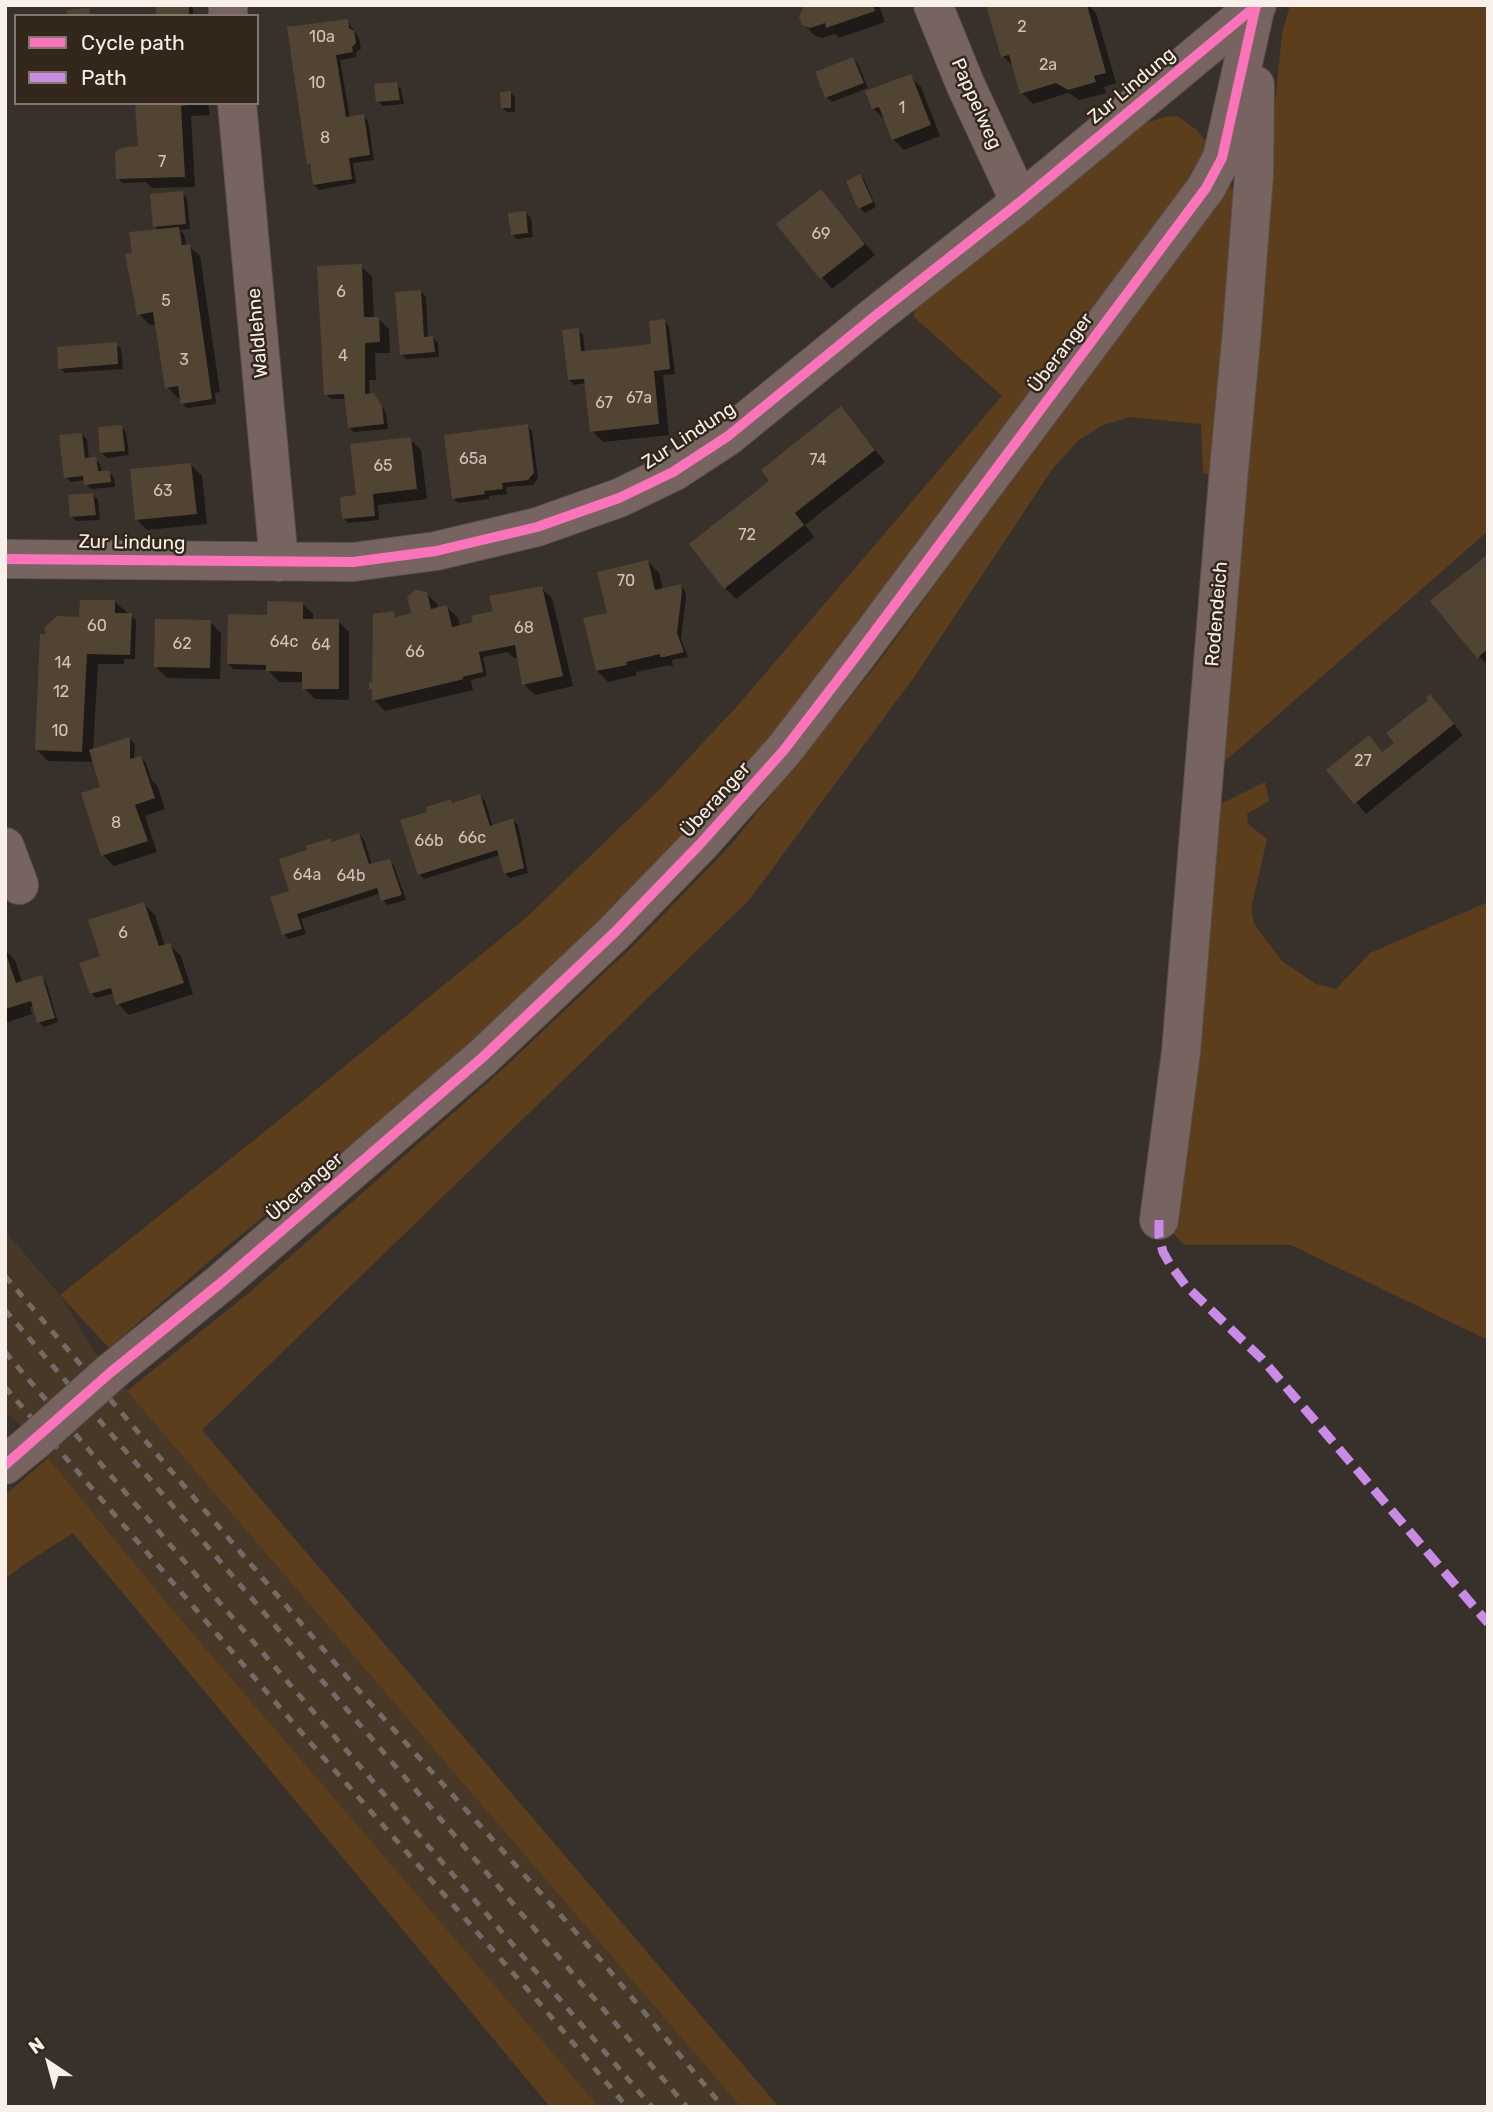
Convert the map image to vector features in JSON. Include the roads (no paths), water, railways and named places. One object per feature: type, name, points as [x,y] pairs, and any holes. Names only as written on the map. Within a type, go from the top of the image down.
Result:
[{"type":"street","name":"Pappelweg","points":[[933,5],[1020,202]]},
{"type":"street","name":"Zur Lindung","points":[[5,559],[353,562],[436,551],[537,527],[619,498],[673,472],[728,436],[1020,202],[1256,6]]},
{"type":"street","name":"Rodendeich","points":[[1159,1220],[1181,1052],[1242,330],[1254,175],[1256,6]]},
{"type":"street","name":"Überanger","points":[[5,1465],[483,1057],[614,933],[701,844],[784,750],[1206,188],[1222,158],[1256,6]]},
{"type":"street","name":"Waldlehne","points":[[237,105],[279,562]]},
{"type":"street","points":[[5,847],[19,885]]},
{"type":"railway","points":[[5,1276],[352,1683],[599,1958],[723,2107]]},
{"type":"railway","points":[[5,1310],[687,2107]]},
{"type":"railway","points":[[5,1352],[652,2107]]},
{"type":"railway","points":[[5,1387],[627,2107]]}]
